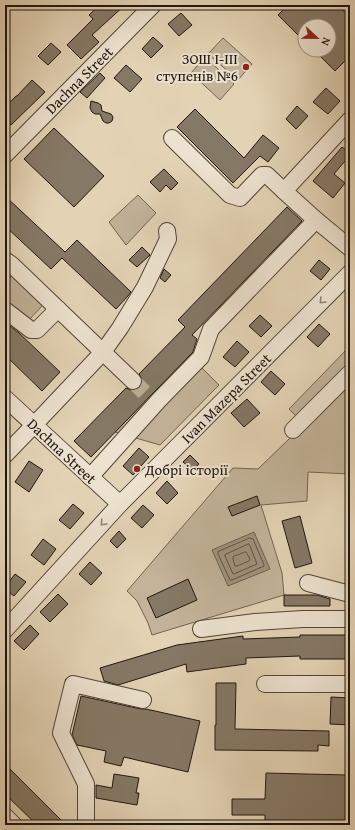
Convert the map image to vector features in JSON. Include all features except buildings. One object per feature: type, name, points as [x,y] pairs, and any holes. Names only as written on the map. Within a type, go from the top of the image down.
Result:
[{"type":"street","name":"Dachna Street","points":[[5,155],[153,5]]},
{"type":"street","points":[[284,191],[350,120]]},
{"type":"street","points":[[172,138],[230,195],[240,198],[262,175],[266,175],[350,248]]},
{"type":"street","points":[[90,477],[153,400],[201,357],[211,329],[316,220]]},
{"type":"street","points":[[5,455],[103,352],[120,328],[145,287],[168,239],[167,231]]},
{"type":"street","points":[[5,260],[133,381]]},
{"type":"street","name":"Ivan Mazepa Street","points":[[5,630],[120,504],[350,274]]},
{"type":"street","points":[[5,310],[31,330],[36,330],[58,309]]},
{"type":"street","points":[[293,430],[350,373]]},
{"type":"street","name":"Dachna Street","points":[[5,398],[120,504]]},
{"type":"street","points":[[308,583],[350,594]]},
{"type":"street","points":[[202,629],[255,622],[302,619],[350,619]]},
{"type":"street","points":[[86,825],[86,784],[61,733],[73,684],[143,700]]},
{"type":"street","points":[[265,684],[350,684]]},
{"type":"street","points":[[5,816],[14,825]]},
{"type":"shaded area","points":[[223,38],[252,64],[238,80],[208,54]]},
{"type":"shaded area","points":[[205,57],[234,84],[220,100],[191,73]]},
{"type":"shaded area","points":[[138,195],[156,213],[126,245],[109,222]]},
{"type":"shaded area","points":[[12,275],[43,305],[28,321],[5,305],[5,283]]},
{"type":"shaded area","points":[[350,346],[350,367],[299,419],[289,409]]},
{"type":"shaded area","points":[[189,355],[219,385],[160,445],[115,432]]},
{"type":"shaded area","points":[[350,380],[350,474],[308,472],[307,501],[261,505],[282,573],[284,595],[152,635],[137,601],[127,591],[233,468],[258,469]]},
{"type":"water","points":[[254,532],[270,569],[228,586],[212,550]]},
{"type":"tunnel","points":[[133,381],[149,397]]},
{"type":"place","name":"ЗОШ І-ІІІ ступенів №6","points":[[246,67]]},
{"type":"place","name":"Добрі історії","points":[[137,469]]}]
